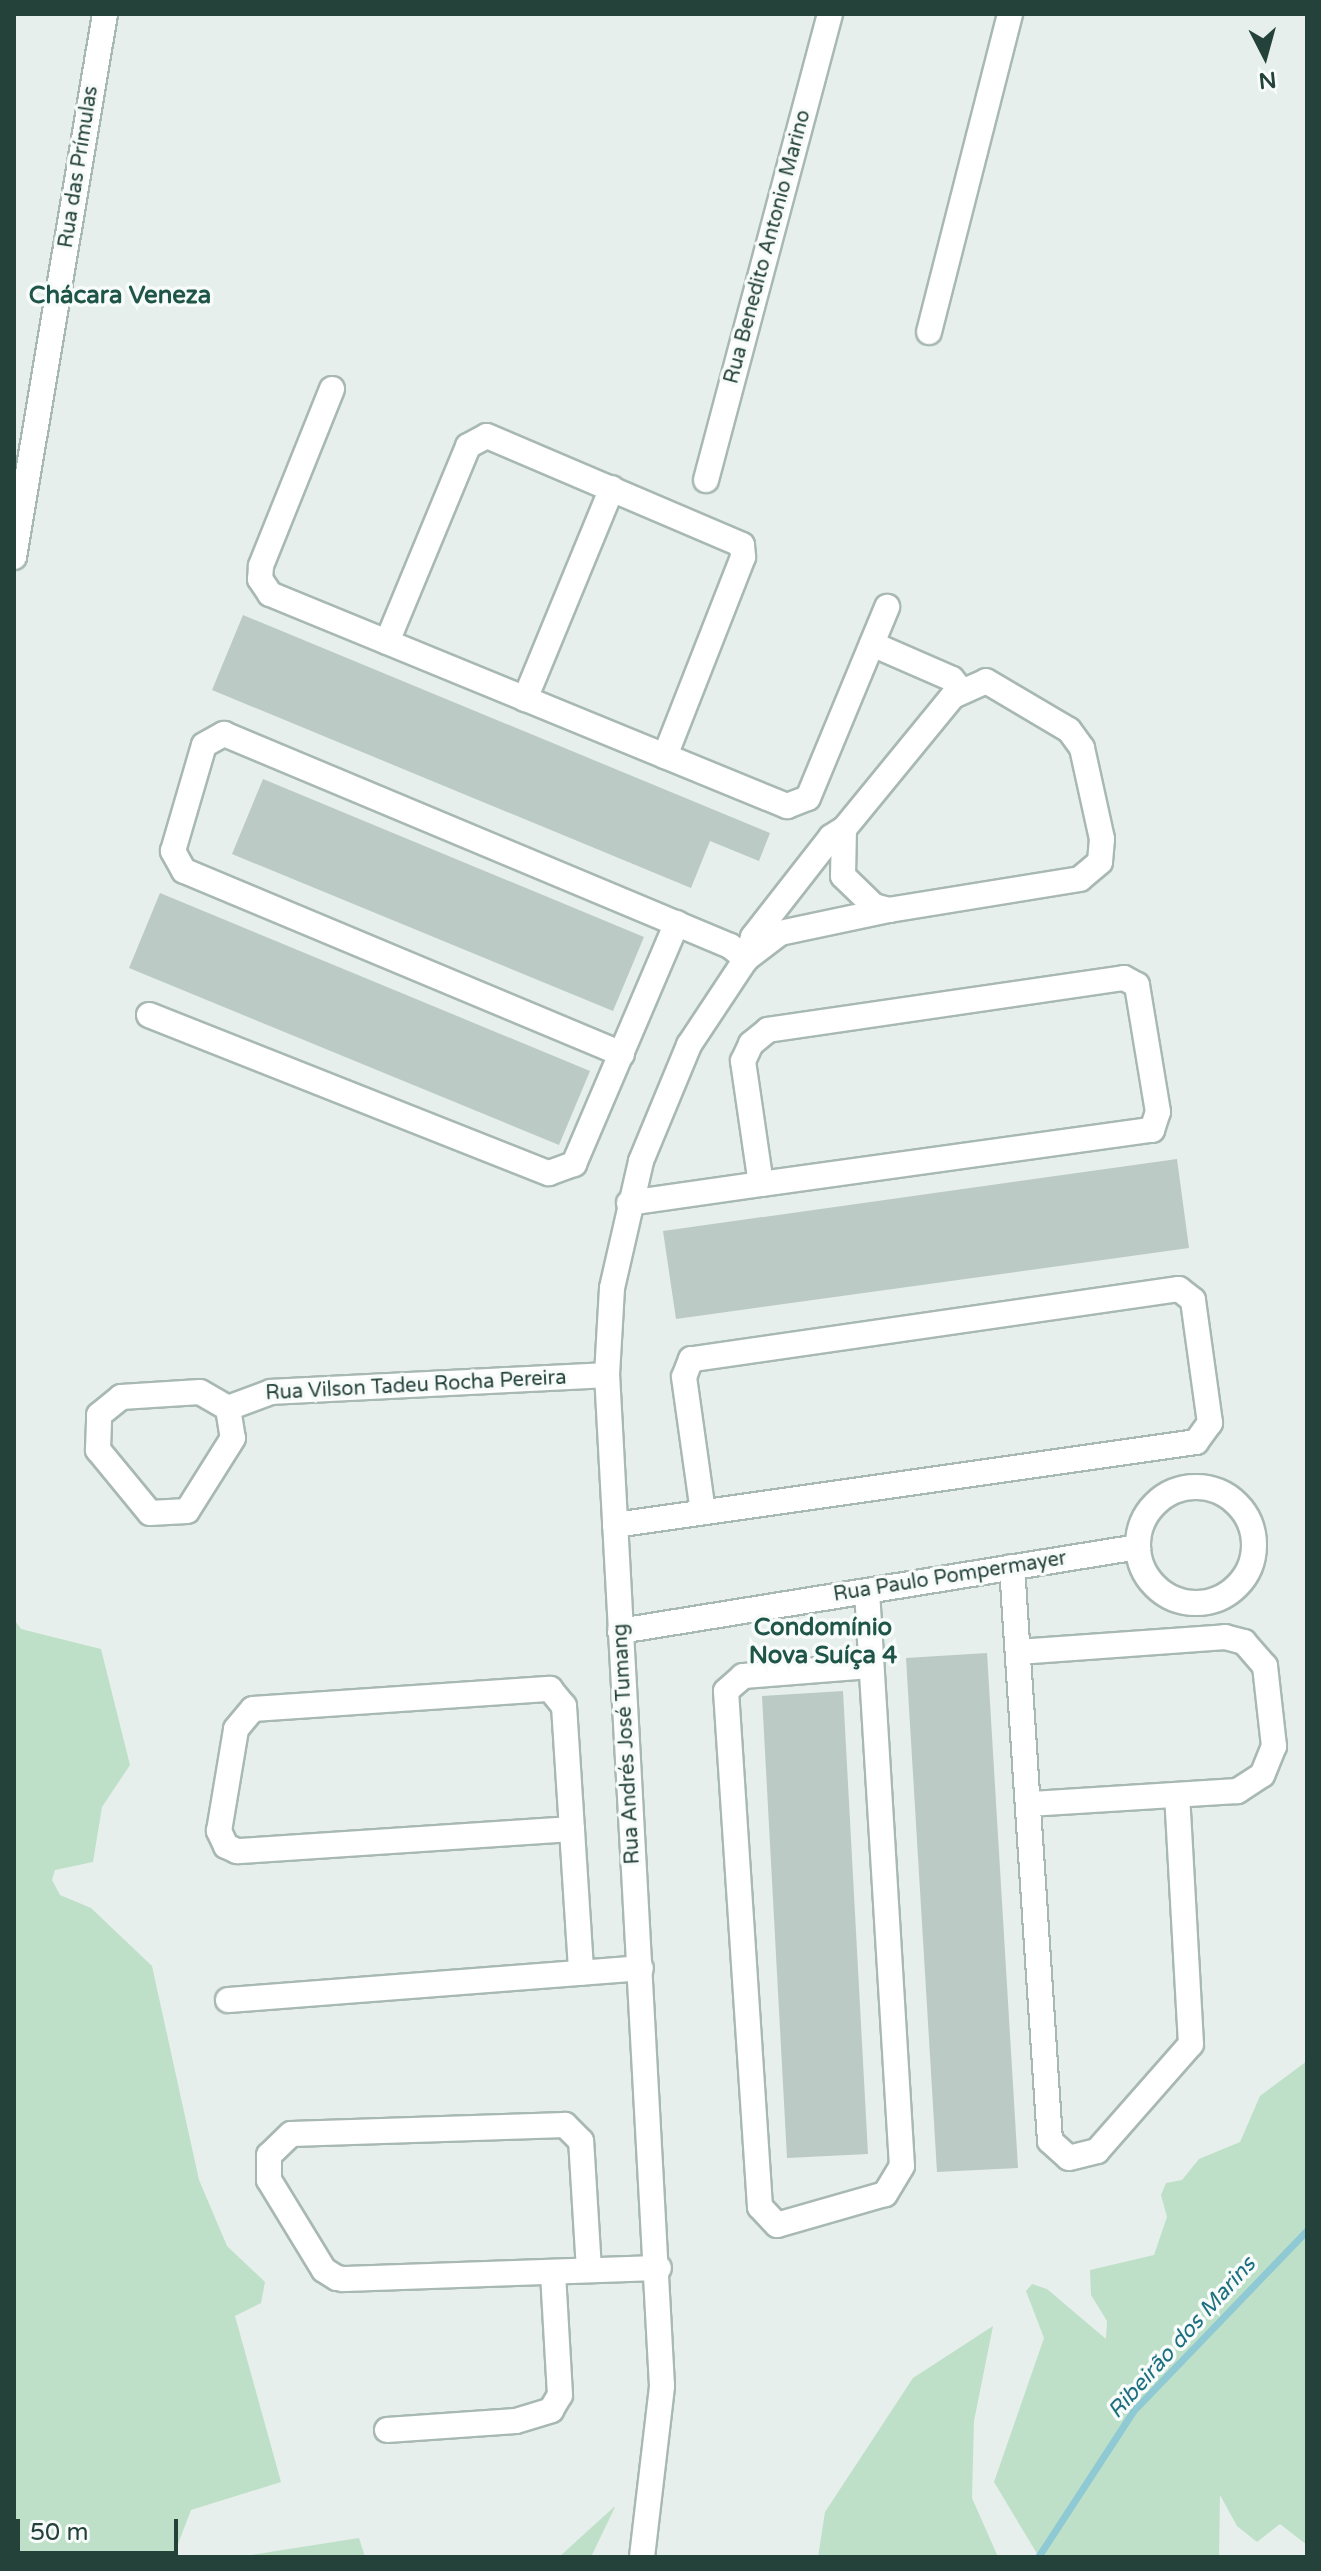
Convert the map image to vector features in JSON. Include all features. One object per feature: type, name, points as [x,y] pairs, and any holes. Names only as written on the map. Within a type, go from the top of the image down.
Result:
[{"type":"street","name":"Rua das Prímulas","points":[[14,557],[105,14]]},
{"type":"street","name":"Rua Benedito Antonio Marino","points":[[706,480],[830,14]]},
{"type":"street","points":[[929,332],[1010,14]]},
{"type":"street","points":[[332,389],[260,579],[270,594],[665,756],[800,806],[887,607]]},
{"type":"street","points":[[387,642],[475,438],[487,436],[612,488],[743,548],[665,756]]},
{"type":"street","points":[[525,699],[612,488]]},
{"type":"street","points":[[872,644],[952,679],[960,689]]},
{"type":"street","points":[[994,682],[1069,730],[1090,764],[1103,854],[1080,879],[889,910],[780,933],[746,959],[753,937],[831,837],[844,829],[960,689],[994,682]]},
{"type":"street","points":[[622,1054],[184,871],[173,851],[204,745],[224,734],[677,923],[746,959]]},
{"type":"street","points":[[844,829],[843,876],[861,899],[889,910]]},
{"type":"street","points":[[149,1015],[536,1172],[574,1164],[677,923]]},
{"type":"street","name":"Rua Andrés José Tumang","points":[[642,2557],[662,2386],[659,2268],[607,1375],[612,1288],[629,1203],[671,1082],[709,1009],[746,959]]},
{"type":"street","points":[[629,1203],[1152,1130],[1158,1112],[1137,985],[1124,978],[768,1030],[743,1061],[761,1184]]},
{"type":"street","points":[[615,1525],[1196,1442],[1210,1423],[1193,1300],[1179,1289],[691,1359],[684,1377],[703,1512]]},
{"type":"street","name":"Rua Vilson Tadeu Rocha Pereira","points":[[228,1408],[271,1392],[607,1375]]},
{"type":"street","points":[[200,1392],[228,1408],[233,1438],[187,1511],[175,1515],[139,1506],[94,1438],[99,1415],[121,1397],[200,1392]]},
{"type":"street","points":[[1186,1487],[1214,1490],[1238,1504],[1254,1542],[1241,1581],[1205,1602],[1177,1600],[1154,1585],[1138,1547],[1151,1508],[1186,1487]]},
{"type":"street","name":"Rua Paulo Pompermayer","points":[[620,1631],[1138,1547]]},
{"type":"street","points":[[1012,1567],[1050,2141],[1061,2155],[1077,2159],[1097,2151],[1191,2044],[1177,1796]]},
{"type":"street","points":[[867,1591],[902,2166],[885,2194],[777,2225],[760,2207],[726,1691],[743,1676],[871,1666]]},
{"type":"street","points":[[1018,1652],[1225,1637],[1253,1648],[1268,1676],[1274,1746],[1268,1766],[1237,1791],[1028,1804]]},
{"type":"street","points":[[572,1829],[237,1851],[226,1846],[219,1831],[236,1729],[253,1709],[545,1688],[564,1706],[572,1829],[581,1972]]},
{"type":"street","points":[[228,2000],[641,1968]]},
{"type":"street","points":[[589,2270],[581,2141],[565,2125],[291,2134],[269,2155],[269,2180],[331,2276],[553,2272],[659,2268]]},
{"type":"street","points":[[387,2430],[516,2421],[551,2410],[560,2395],[553,2272]]},
{"type":"green space","points":[[14,1619],[21,1629],[101,1649],[130,1765],[102,1807],[93,1862],[55,1870],[52,1880],[60,1895],[91,1908],[152,1966],[199,2180],[227,2246],[265,2282],[261,2303],[235,2316],[281,2482],[191,2510],[173,2557],[14,2557]]},
{"type":"green space","points":[[1307,2061],[1307,2545],[1280,2524],[1257,2542],[1237,2526],[1220,2495],[1219,2557],[1039,2557],[994,2482],[1044,2338],[1026,2291],[1032,2284],[1047,2289],[1106,2339],[1107,2321],[1091,2295],[1090,2270],[1154,2255],[1167,2217],[1161,2195],[1166,2183],[1182,2180],[1199,2159],[1240,2142],[1260,2096]]},
{"type":"green space","points":[[993,2326],[974,2421],[972,2498],[998,2557],[818,2557],[825,2512],[913,2378]]},
{"type":"green space","points":[[614,2507],[591,2557],[559,2557]]},
{"type":"green space","points":[[359,2538],[365,2557],[238,2557]]},
{"type":"building","points":[[243,615],[770,833],[759,861],[710,841],[691,888],[212,690]]},
{"type":"building","points":[[263,779],[644,937],[613,1011],[232,854]]},
{"type":"building","points":[[160,893],[590,1071],[559,1145],[129,968]]},
{"type":"building","points":[[1177,1159],[1189,1248],[676,1319],[663,1231]]},
{"type":"building","points":[[987,1653],[1018,2168],[937,2172],[906,1658]]},
{"type":"building","points":[[843,1691],[868,2154],[787,2158],[762,1696]]},
{"type":"waterway","name":"Ribeirão dos Marins","points":[[1038,2557],[1133,2411],[1307,2230]]},
{"type":"district","name":"Chácara Veneza","points":[[120,296]]},
{"type":"district","name":"Condomínio Nova Suíça 4","points":[[823,1642]]}]
